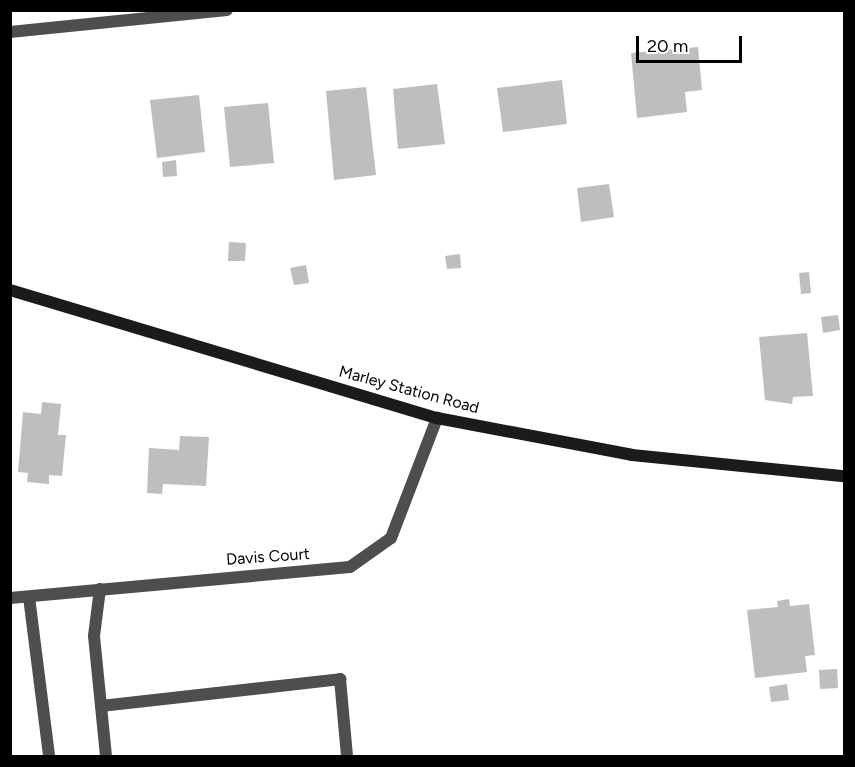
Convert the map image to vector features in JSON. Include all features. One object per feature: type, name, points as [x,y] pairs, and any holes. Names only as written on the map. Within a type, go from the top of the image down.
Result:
[{"type":"main road","name":"Marley Station Road","points":[[10,290],[437,418],[632,455],[844,476]]},
{"type":"street","points":[[10,32],[228,10]]},
{"type":"street","name":"Davis Court","points":[[10,598],[350,567],[391,538],[437,418]]},
{"type":"street","points":[[100,589],[94,636],[106,756]]},
{"type":"street","points":[[29,597],[49,756]]},
{"type":"street","points":[[101,706],[340,679],[347,756]]},
{"type":"building","points":[[698,47],[702,90],[685,92],[687,112],[637,118],[631,53]]},
{"type":"building","points":[[562,80],[567,124],[503,132],[497,88]]},
{"type":"building","points":[[437,84],[445,144],[398,149],[393,89]]},
{"type":"building","points":[[366,87],[376,175],[334,180],[326,91]]},
{"type":"building","points":[[199,95],[205,152],[157,158],[150,100]]},
{"type":"building","points":[[268,103],[274,163],[230,167],[224,107]]},
{"type":"building","points":[[176,160],[177,176],[163,177],[162,162]]},
{"type":"building","points":[[609,184],[614,217],[581,222],[577,188]]},
{"type":"building","points":[[229,242],[246,243],[245,261],[228,261]]},
{"type":"building","points":[[460,254],[461,268],[447,269],[445,256]]},
{"type":"building","points":[[306,265],[309,283],[294,285],[290,268]]},
{"type":"building","points":[[809,272],[811,293],[801,294],[799,273]]},
{"type":"building","points":[[838,315],[840,330],[823,333],[821,317]]},
{"type":"building","points":[[807,333],[813,396],[793,397],[792,404],[765,400],[759,337]]},
{"type":"building","points":[[42,402],[61,404],[58,435],[66,435],[62,476],[49,475],[49,484],[27,482],[28,473],[18,472],[23,412],[41,414]]},
{"type":"building","points":[[180,436],[209,437],[206,486],[163,484],[162,494],[147,493],[149,448],[179,450]]},
{"type":"building","points":[[789,599],[790,606],[809,604],[815,655],[805,656],[807,672],[755,678],[747,610],[778,607],[777,601]]},
{"type":"building","points":[[837,669],[838,688],[820,689],[819,670]]},
{"type":"building","points":[[787,684],[789,700],[771,702],[769,687]]}]
